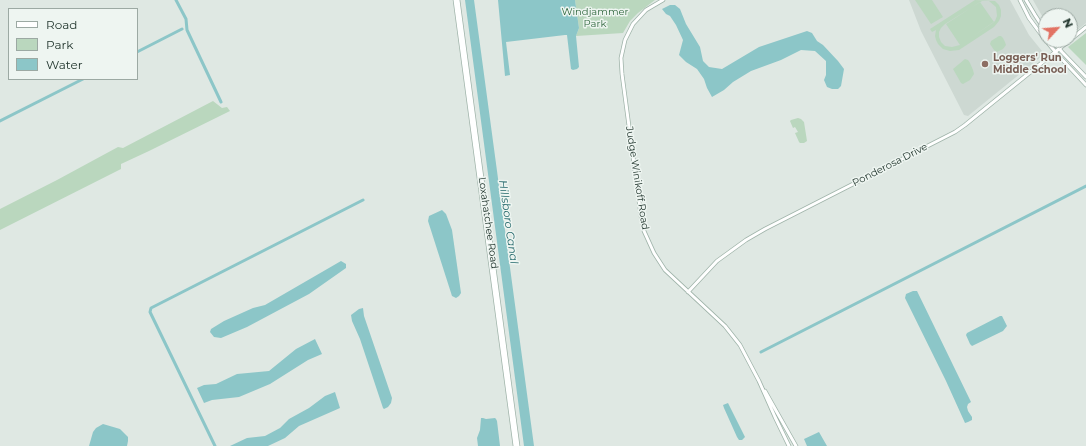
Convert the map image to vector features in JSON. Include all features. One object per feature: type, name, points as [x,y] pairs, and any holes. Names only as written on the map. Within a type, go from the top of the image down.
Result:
[{"type":"street","name":"Loxahatchee Road","points":[[455,0],[515,446]]},
{"type":"street","name":"Loxahatchee Road","points":[[458,0],[518,446]]},
{"type":"street","name":"Judge Winikoff Road","points":[[663,0],[646,10],[637,18],[631,27],[621,54],[621,67],[644,232],[660,264],[733,335],[744,351],[796,446]]},
{"type":"street","points":[[1020,0],[1036,28],[1055,52],[1086,84]]},
{"type":"street","points":[[1026,0],[1038,20]]},
{"type":"street","name":"Ponderosa Drive","points":[[688,292],[716,262],[746,240],[955,132],[1086,27]]},
{"type":"street","points":[[1059,49],[1086,77]]},
{"type":"street","name":"Judge Winikoff Road","points":[[759,380],[789,446]]},
{"type":"shaded area","name":"Loggers' Run Middle School","points":[[909,0],[1010,0],[1029,35],[1038,48],[1042,51],[1042,56],[968,116],[964,115],[921,31]]},
{"type":"shaded area","points":[[1033,0],[1086,0],[1086,23],[1078,30],[1078,8],[1038,9]]},
{"type":"green space","name":"Windjammer Park","points":[[575,0],[655,0],[630,21],[623,33],[576,36],[579,28]]},
{"type":"green space","points":[[915,0],[932,0],[943,17],[931,24]]},
{"type":"green space","points":[[975,0],[995,1],[1001,10],[999,21],[994,27],[959,50],[950,51],[943,49],[936,40],[936,30],[932,32],[930,29]],"holes":[[[989,1],[996,7],[997,16],[994,22],[980,2]],[[970,8],[946,24],[960,45],[952,47],[945,46],[941,42],[939,32],[945,24]]]},
{"type":"green space","points":[[1086,33],[1086,65],[1069,48],[1078,48],[1078,39]]},
{"type":"green space","points":[[999,36],[1003,38],[1006,45],[1003,49],[997,52],[990,44],[991,41]]},
{"type":"green space","points":[[965,59],[970,63],[974,74],[970,80],[963,84],[953,69]]},
{"type":"green space","points":[[213,101],[222,108],[227,107],[230,111],[121,164],[121,169],[0,230],[0,209],[118,147],[123,148]]},
{"type":"green space","points":[[798,118],[804,122],[807,141],[804,143],[799,142],[795,133],[798,132],[795,127],[793,128],[790,121]]},
{"type":"water","name":"Hillsboro Canal","points":[[465,0],[474,0],[534,446],[524,446]]},
{"type":"water","points":[[498,0],[575,0],[579,28],[576,36],[579,67],[573,70],[571,69],[567,35],[506,42],[510,75],[505,76]]},
{"type":"water","points":[[670,5],[675,5],[680,9],[686,24],[700,47],[703,61],[709,67],[722,69],[759,47],[807,31],[812,33],[817,41],[823,45],[844,69],[841,86],[838,89],[827,87],[824,80],[826,75],[826,61],[815,51],[801,50],[781,60],[751,71],[712,97],[704,79],[697,69],[686,62],[679,55],[683,40],[670,16],[662,9]]},
{"type":"water","points":[[442,210],[446,214],[452,230],[461,293],[456,298],[452,296],[428,221],[429,216]]},
{"type":"water","points":[[341,261],[346,264],[346,268],[309,294],[247,327],[221,338],[214,337],[210,332],[211,329],[224,321],[253,308],[265,305]]},
{"type":"water","points":[[917,291],[971,402],[967,407],[972,420],[968,422],[965,423],[905,298],[906,294]]},
{"type":"water","points":[[363,308],[364,316],[392,398],[391,403],[384,409],[360,339],[352,321],[351,315]]},
{"type":"water","points":[[1002,316],[1007,326],[1003,331],[972,346],[970,344],[966,335],[967,333]]},
{"type":"water","points":[[315,339],[322,354],[308,360],[270,384],[239,397],[212,400],[204,403],[197,388],[204,385],[216,384],[237,374],[269,371],[296,349]]},
{"type":"water","points":[[335,392],[340,408],[299,426],[285,438],[268,446],[230,446],[247,438],[265,436],[280,428],[289,419],[309,408],[325,396]]},
{"type":"water","points":[[728,403],[745,437],[742,440],[739,440],[737,437],[724,408],[723,405]]},
{"type":"water","points":[[481,418],[496,419],[500,446],[478,446],[477,438],[480,430]]},
{"type":"water","points":[[103,424],[120,429],[128,437],[127,446],[89,446],[93,432],[96,428]]},
{"type":"water","points":[[819,432],[827,446],[807,446],[804,439]]},
{"type":"waterway","points":[[176,0],[186,19],[187,30],[221,102]]},
{"type":"waterway","points":[[138,51],[182,29]]},
{"type":"waterway","points":[[0,121],[81,80]]},
{"type":"waterway","points":[[761,352],[1086,186]]},
{"type":"waterway","points":[[215,446],[150,312],[151,308],[363,200]]},
{"type":"place","name":"Loggers' Run Middle School","points":[[985,64]]}]
